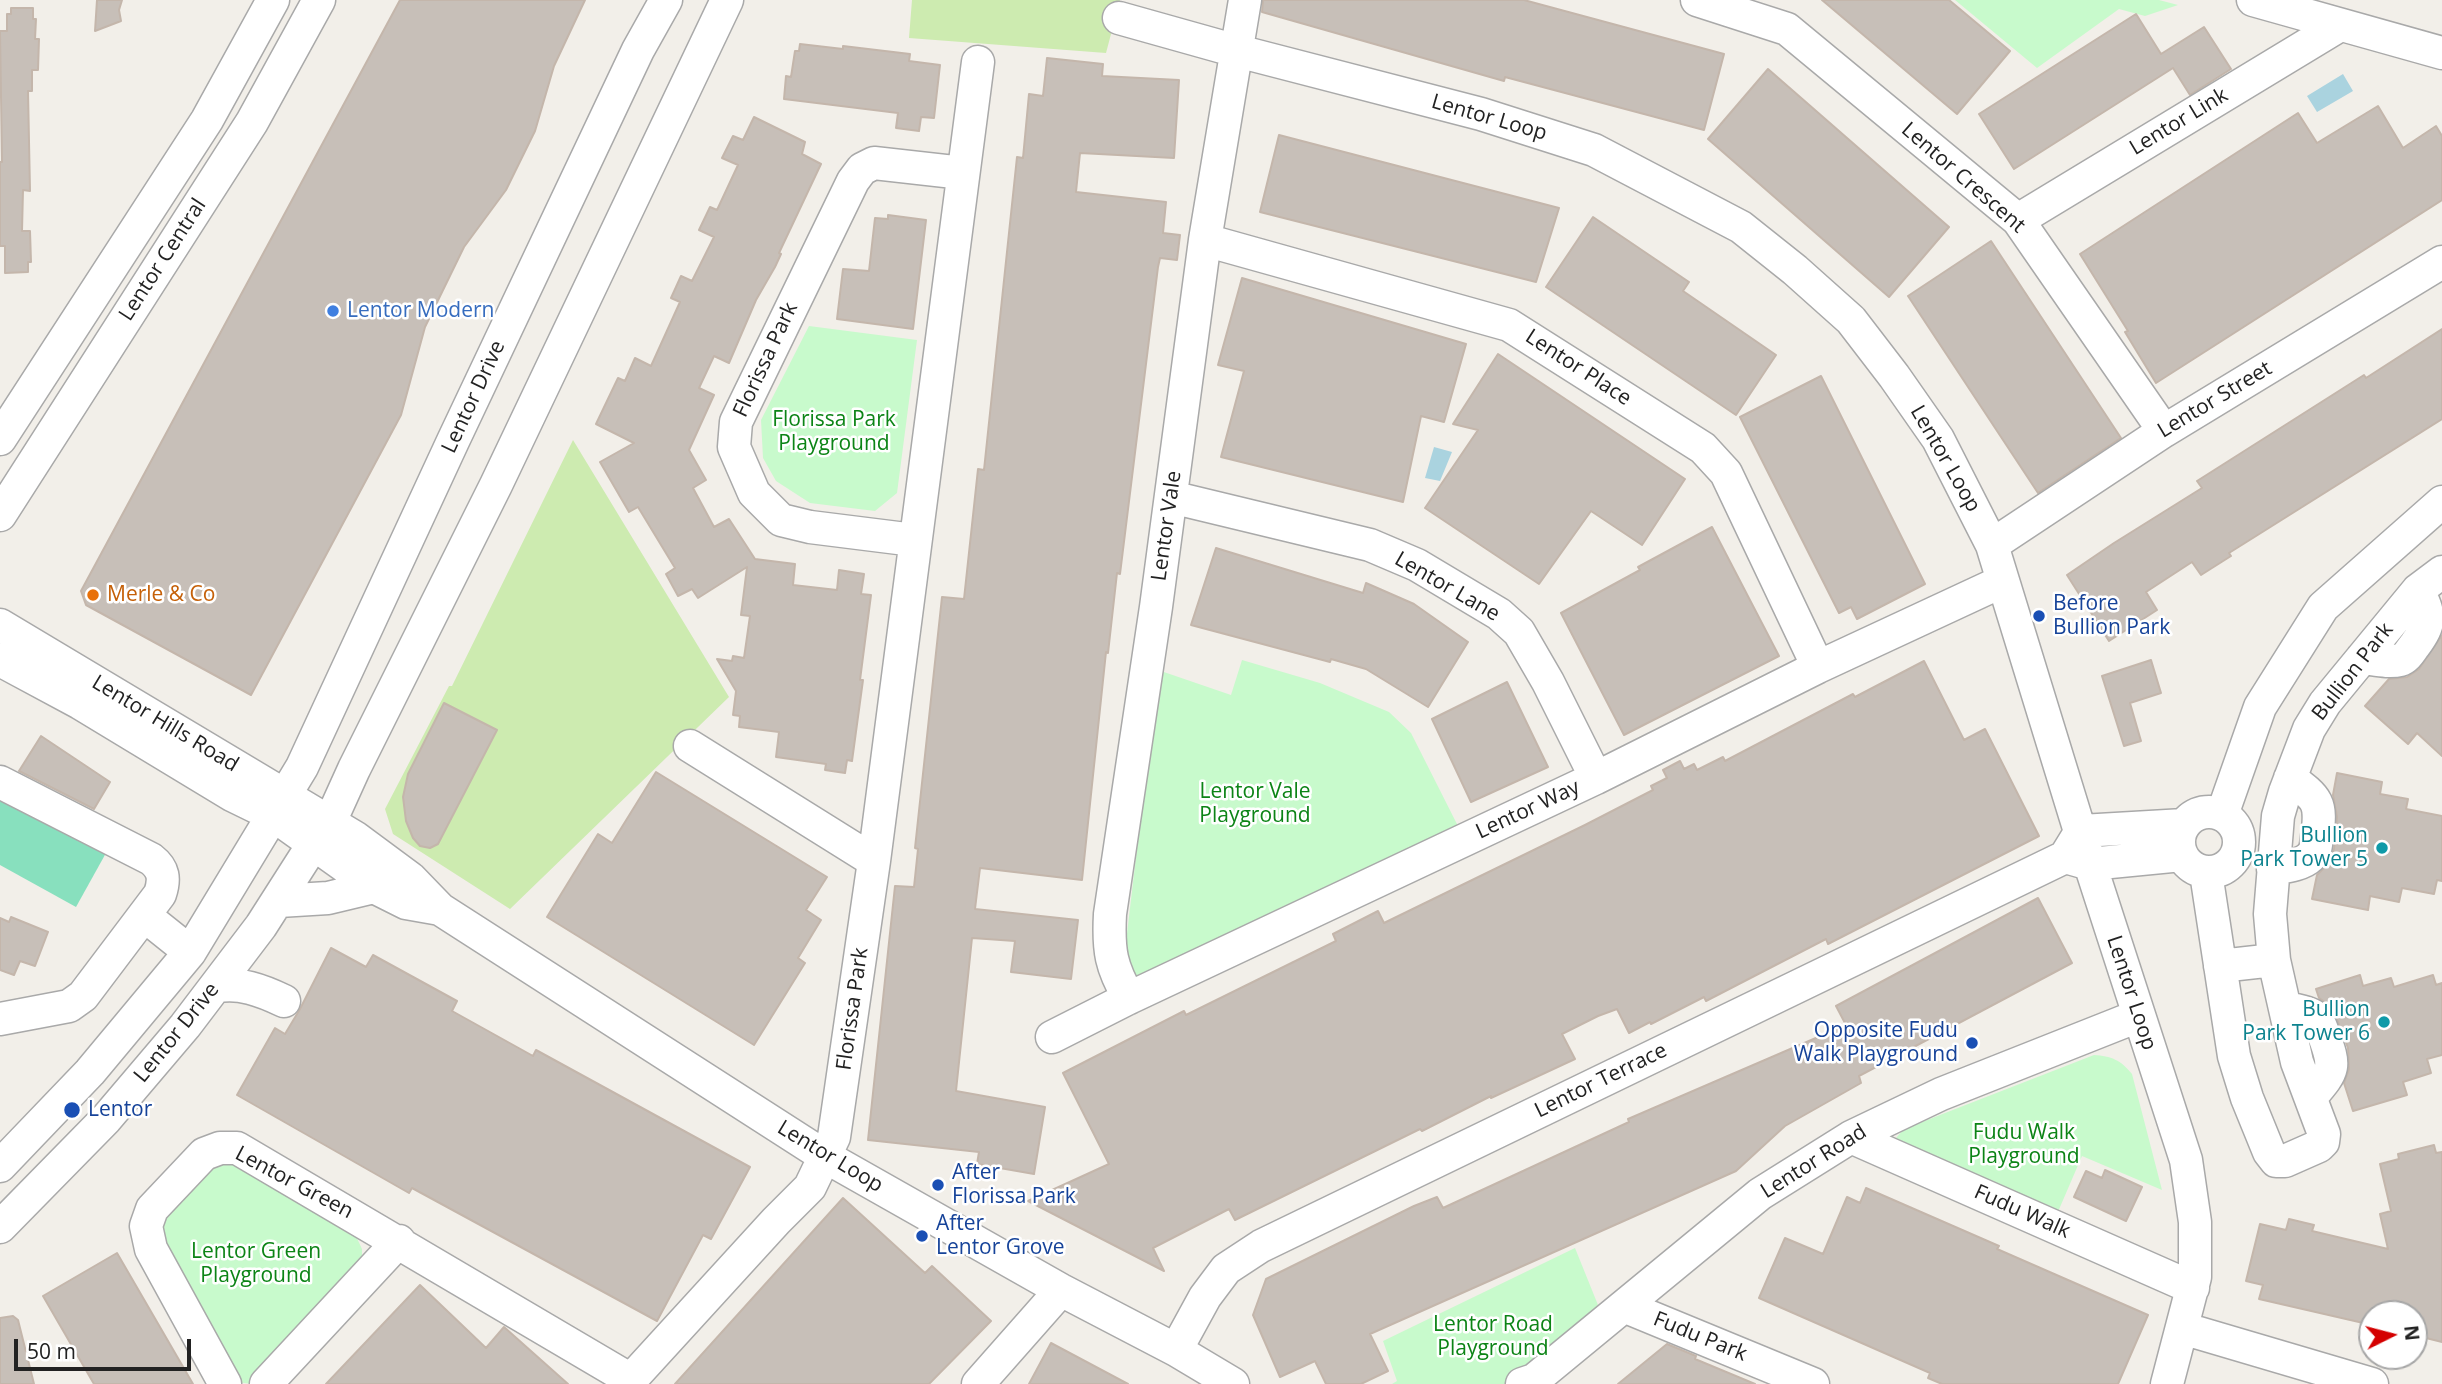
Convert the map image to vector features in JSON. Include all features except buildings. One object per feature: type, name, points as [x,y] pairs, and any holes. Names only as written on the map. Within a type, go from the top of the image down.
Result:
[{"type":"street","name":"Lentor Central","points":[[0,439],[207,120],[273,0]]},
{"type":"street","name":"Lentor Central","points":[[0,515],[252,122],[319,0]]},
{"type":"street","points":[[638,50],[648,0]]},
{"type":"street","name":"Lentor Drive","points":[[0,1166],[90,1072],[190,952],[302,766],[638,50],[666,0]]},
{"type":"street","name":"Lentor Drive","points":[[0,1227],[106,1119],[215,987],[270,914],[322,833],[496,485],[727,0]]},
{"type":"street","points":[[1235,50],[1245,0]]},
{"type":"street","name":"Lentor Crescent","points":[[1697,0],[1787,29],[2018,220],[2164,431]]},
{"type":"street","points":[[2253,0],[2442,53]]},
{"type":"street","name":"Lentor Loop","points":[[1119,18],[1481,114],[1594,150],[1741,227],[1851,320],[1894,376],[1938,439],[1992,545],[2078,850],[2186,1160],[2195,1222],[2193,1288],[2167,1384]]},
{"type":"street","name":"Lentor Link","points":[[2018,220],[2340,25]]},
{"type":"street","name":"Lentor Vale","points":[[1129,998],[1116,976],[1110,957],[1110,914],[1171,497],[1205,240],[1235,50]]},
{"type":"street","name":"Florissa Park","points":[[826,1157],[836,1128],[874,860],[978,62]]},
{"type":"street","name":"Florissa Park","points":[[914,540],[810,527],[781,520],[754,493],[734,447],[736,422],[853,181],[862,169],[874,163],[963,173]]},
{"type":"street","name":"Lentor Place","points":[[1205,240],[1503,322],[1521,330],[1703,448],[1726,473],[1818,667]]},
{"type":"street","name":"Lentor Street","points":[[1992,545],[2164,431],[2442,262]]},
{"type":"street","name":"Lentor Lane","points":[[1171,497],[1370,545],[1417,565],[1499,614],[1519,632],[1548,682],[1596,778]]},
{"type":"street","points":[[2222,815],[2260,706],[2323,607],[2442,502]]},
{"type":"street","name":"Lentor Way","points":[[1052,1037],[1129,998],[1596,778],[1818,667],[2003,581]]},
{"type":"street","name":"Bullion Park","points":[[2274,960],[2270,914],[2273,869],[2305,860],[2312,856],[2315,849],[2320,812],[2318,803],[2313,795],[2290,778],[2309,729],[2325,703],[2362,658],[2400,660],[2406,657],[2429,621],[2427,608],[2430,581]]},
{"type":"street","name":"Lentor Hills Road","points":[[0,625],[322,833]]},
{"type":"street","name":"Lentor Hills Road","points":[[0,660],[80,704],[232,795],[279,806]]},
{"type":"street","points":[[2278,678],[2325,703]]},
{"type":"street","points":[[690,746],[874,860]]},
{"type":"street","points":[[0,782],[151,859],[159,866],[163,875],[160,894],[83,996],[69,1006],[0,1019]]},
{"type":"street","points":[[2078,850],[2191,851],[2226,867],[2238,850],[2236,830],[2222,815],[2201,813],[2191,851],[2220,966],[2234,1056],[2247,1098],[2269,1152],[2276,1161],[2285,1161],[2323,1142],[2323,1126],[2311,1097],[2328,1077],[2332,1059],[2318,1020],[2285,1007],[2274,960],[2220,966]]},
{"type":"street","name":"Lentor Loop","points":[[322,833],[374,887],[406,903],[440,909]]},
{"type":"street","name":"Lentor Loop","points":[[322,833],[356,838],[410,878],[440,909],[826,1157],[1233,1384]]},
{"type":"street","name":"Lentor Terrace","points":[[1176,1350],[1205,1297],[1226,1269],[1261,1246],[2078,850]]},
{"type":"street","points":[[270,914],[374,887]]},
{"type":"street","points":[[145,916],[190,952]]},
{"type":"street","points":[[215,987],[227,985],[251,988],[284,1001]]},
{"type":"street","name":"Lentor Road","points":[[1529,1383],[1626,1307],[1760,1194],[1852,1136],[1941,1094],[2138,1016]]},
{"type":"street","name":"Fudu Walk","points":[[1852,1136],[2193,1288]]},
{"type":"street","name":"Lentor Green","points":[[225,1384],[152,1249],[146,1226],[152,1209],[204,1154],[220,1148],[237,1148],[399,1241],[629,1382],[810,1187],[826,1157]]},
{"type":"street","points":[[266,1384],[399,1241]]},
{"type":"street","points":[[978,1384],[1061,1290]]},
{"type":"street","name":"Fudu Park","points":[[1626,1307],[1813,1384]]},
{"type":"street","points":[[2182,1328],[2372,1384]]},
{"type":"green space","points":[[912,0],[1120,0],[1106,53],[909,38]]},
{"type":"green space","points":[[1955,0],[2159,0],[2178,5],[2145,16],[2119,9],[2037,68]]},
{"type":"green space","name":"Florissa Park Playground","points":[[809,326],[917,340],[897,493],[875,511],[810,503],[776,481],[763,458],[761,420]]},
{"type":"green space","points":[[573,440],[729,697],[510,909],[393,834],[385,809],[449,686],[452,686]]},
{"type":"green space","name":"Lentor Vale Playground","points":[[1242,660],[1320,683],[1389,712],[1411,733],[1462,834],[1142,977],[1129,973],[1124,959],[1158,670],[1231,695]]},
{"type":"green space","points":[[0,794],[106,853],[76,907],[0,865]]},
{"type":"green space","name":"Fudu Walk Playground","points":[[2094,1055],[2115,1060],[2132,1074],[2162,1190],[2082,1156],[2054,1221],[1898,1149],[1896,1138],[1904,1129]]},
{"type":"green space","name":"Lentor Green Playground","points":[[223,1161],[238,1163],[355,1234],[362,1249],[362,1262],[252,1384],[237,1382],[158,1248],[158,1222],[211,1166]]},
{"type":"green space","name":"Lentor Road Playground","points":[[1575,1248],[1598,1305],[1507,1384],[1392,1384],[1397,1381],[1383,1341]]},
{"type":"water","points":[[2343,74],[2353,91],[2317,112],[2307,96]]},
{"type":"water","points":[[1434,447],[1452,452],[1440,481],[1425,478]]},
{"type":"place","name":"Lentor Modern","points":[[333,311]]},
{"type":"place","name":"Merle & Co","points":[[93,595]]},
{"type":"place","name":"Before Bullion Park","points":[[2039,616]]},
{"type":"place","name":"Bullion Park Tower 5","points":[[2382,848]]},
{"type":"place","name":"Bullion Park Tower 6","points":[[2384,1022]]},
{"type":"place","name":"Opposite Fudu Walk Playground","points":[[1972,1043]]},
{"type":"place","name":"Lentor","points":[[72,1110]]},
{"type":"place","name":"After Florissa Park","points":[[938,1185]]},
{"type":"place","name":"After Lentor Grove","points":[[922,1236]]}]
